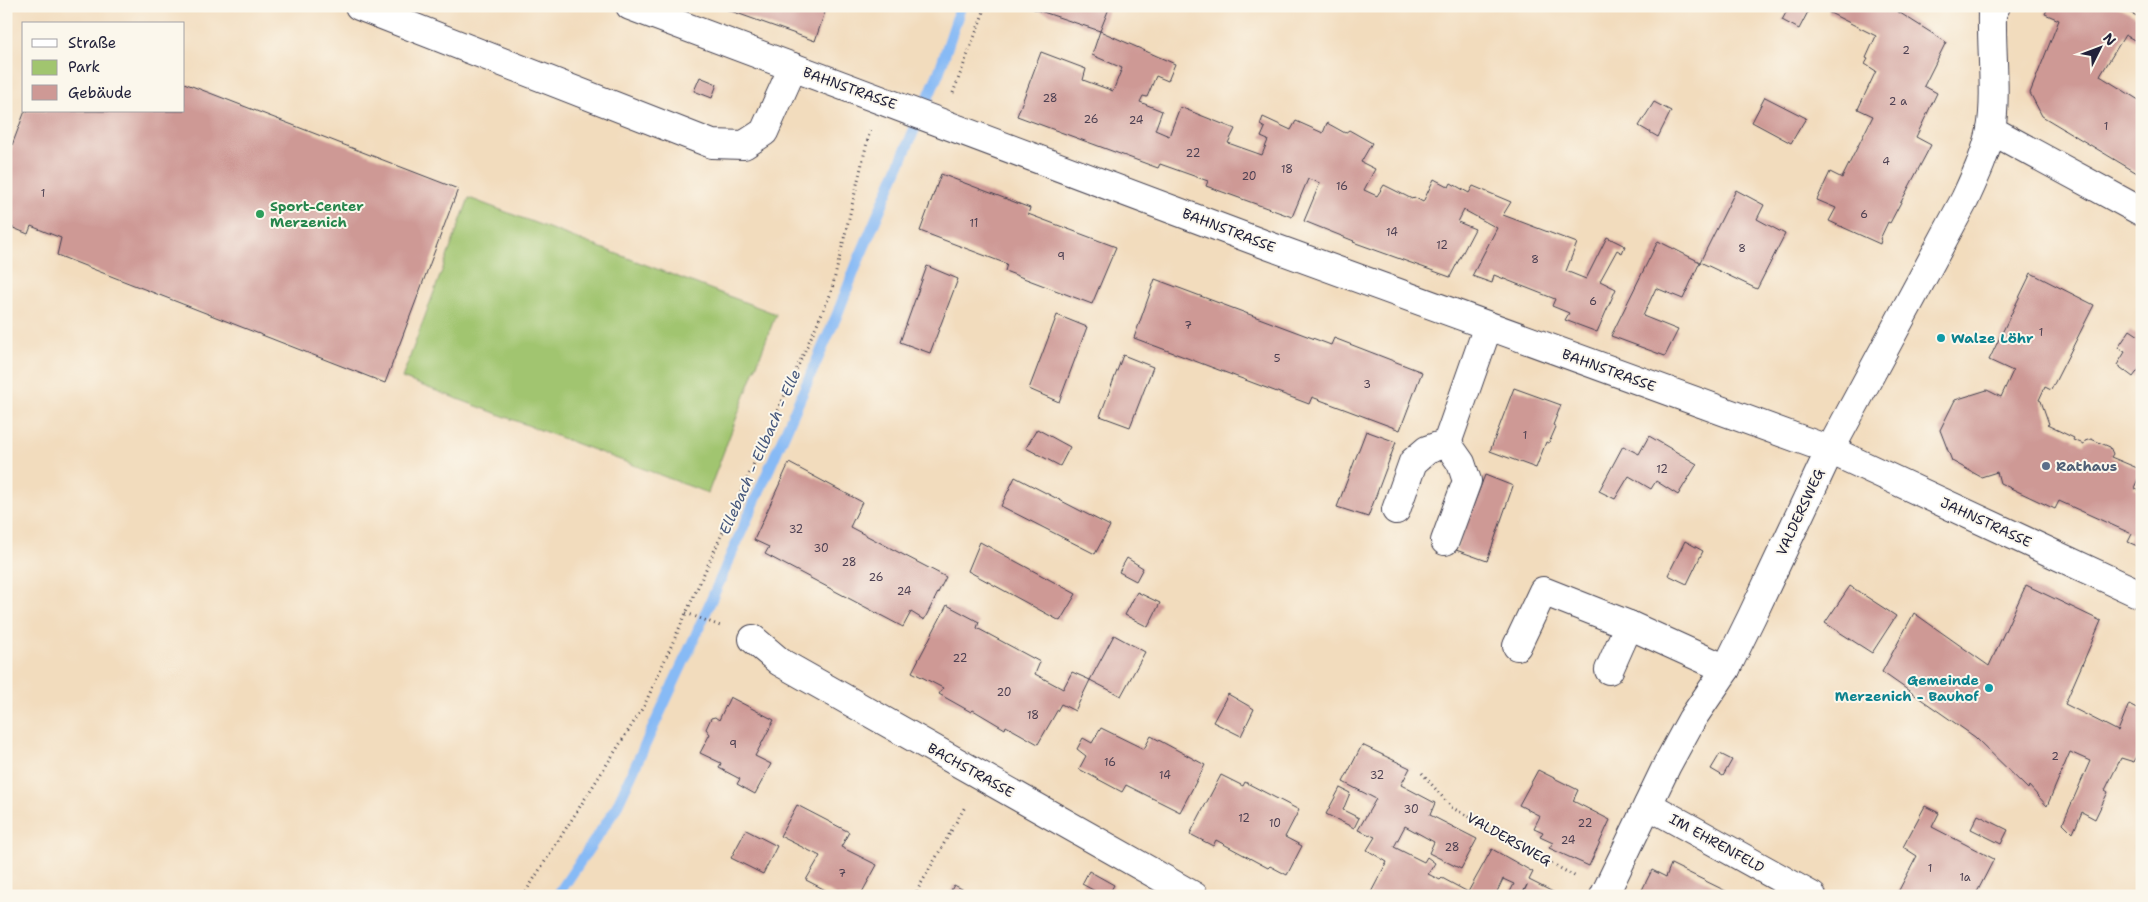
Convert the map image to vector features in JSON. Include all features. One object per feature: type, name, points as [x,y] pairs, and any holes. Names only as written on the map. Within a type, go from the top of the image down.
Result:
[{"type":"street","points":[[359,6],[712,144],[744,145],[764,132],[793,66]]},
{"type":"street","name":"BAHNSTRASSE","points":[[638,8],[1264,244],[1830,450]]},
{"type":"street","name":"VALDERSWEG","points":[[1605,894],[1692,720],[1726,669],[1830,450],[1965,199],[1980,164],[1991,130],[1993,88],[1990,9]]},
{"type":"street","points":[[1991,130],[2142,212]]},
{"type":"street","points":[[1447,443],[1488,326]]},
{"type":"street","points":[[1396,510],[1414,462],[1427,450],[1447,443]]},
{"type":"street","points":[[1445,541],[1467,481],[1461,463],[1447,443]]},
{"type":"street","name":"JAHNSTRASSE","points":[[1830,450],[2142,595]]},
{"type":"street","points":[[1517,646],[1543,591],[1629,625],[1726,669]]},
{"type":"street","points":[[1609,670],[1629,625]]},
{"type":"street","name":"BACHSTRASSE","points":[[753,639],[780,662],[1194,896]]},
{"type":"street","name":"IM EHRENFELD","points":[[1648,805],[1812,896]]},
{"type":"path","points":[[943,122],[986,6]]},
{"type":"path","points":[[523,896],[644,706],[831,293],[878,98]]},
{"type":"path","points":[[686,613],[753,639]]},
{"type":"path","name":"VALDERSWEG","points":[[1422,773],[1451,807],[1605,894]]},
{"type":"path","points":[[914,896],[983,777]]},
{"type":"green space","points":[[469,198],[776,314],[708,493],[402,378]]},
{"type":"building","points":[[717,6],[827,6],[815,41]]},
{"type":"building","points":[[1025,6],[1110,6],[1100,31]]},
{"type":"building","points":[[1778,6],[1811,6],[1799,29],[1782,20],[1787,11]]},
{"type":"building","points":[[1831,6],[1889,6],[1946,42],[1924,86],[1937,93],[1916,137],[1931,145],[1890,223],[1888,222],[1880,239],[1880,244],[1829,221],[1836,208],[1817,200],[1830,172],[1842,178],[1873,116],[1858,109],[1876,71],[1865,64],[1876,36],[1828,12]]},
{"type":"building","points":[[2049,6],[2116,6],[2137,16],[2138,14],[2142,16],[2142,44],[2125,35],[2100,76],[2142,102],[2142,176],[2042,116],[2030,93],[2059,20],[2045,14]]},
{"type":"building","points":[[1100,31],[1175,64],[1168,81],[1156,76],[1147,97],[1143,96],[1140,102],[1162,111],[1155,130],[1169,136],[1180,107],[1235,129],[1228,143],[1262,155],[1268,140],[1261,137],[1265,128],[1260,125],[1263,117],[1291,130],[1296,121],[1323,133],[1327,123],[1345,133],[1349,130],[1372,143],[1361,162],[1375,169],[1364,190],[1377,196],[1384,185],[1412,199],[1414,197],[1423,202],[1434,179],[1449,187],[1451,183],[1469,193],[1473,186],[1511,202],[1503,215],[1577,243],[1566,271],[1586,279],[1607,237],[1625,246],[1622,253],[1617,250],[1600,281],[1616,289],[1597,332],[1565,320],[1569,313],[1552,306],[1555,299],[1494,275],[1492,283],[1472,276],[1497,228],[1464,210],[1458,222],[1475,229],[1450,277],[1353,242],[1304,221],[1320,183],[1308,179],[1292,217],[1206,186],[1208,181],[1160,164],[1158,168],[1017,116],[1041,52],[1086,69],[1083,80],[1113,91],[1122,68],[1092,55]]},
{"type":"building","points":[[700,77],[717,84],[712,98],[694,91]]},
{"type":"building","name":"Sport-Center Merzenich","points":[[185,83],[458,189],[385,383],[57,255],[61,238],[31,226],[28,234],[6,225],[6,161],[25,112],[185,112]]},
{"type":"building","points":[[1765,97],[1806,118],[1791,143],[1752,122]]},
{"type":"building","points":[[1654,102],[1671,111],[1658,137],[1639,126]]},
{"type":"building","points":[[941,174],[1030,208],[1028,214],[1116,247],[1092,304],[1005,271],[1007,264],[920,231]]},
{"type":"building","points":[[1736,190],[1764,205],[1757,219],[1785,234],[1757,289],[1700,262]]},
{"type":"building","points":[[1658,241],[1700,262],[1683,299],[1656,288],[1643,316],[1678,330],[1665,356],[1611,336]]},
{"type":"building","points":[[927,266],[958,279],[930,353],[900,342]]},
{"type":"building","name":"Rathaus","points":[[2031,273],[2094,305],[2051,390],[2045,387],[2039,400],[2049,424],[2047,425],[2084,444],[2085,441],[2091,439],[2110,447],[2113,454],[2111,457],[2142,470],[2134,488],[2142,492],[2142,548],[2128,542],[2132,534],[2059,501],[2055,509],[2000,483],[1997,472],[1981,477],[1952,461],[1940,430],[1955,400],[1987,390],[2001,397],[2013,371],[1989,360]]},
{"type":"building","points":[[1155,279],[1331,345],[1334,338],[1422,372],[1400,430],[1312,397],[1309,404],[1134,338]]},
{"type":"building","points":[[1057,315],[1087,327],[1059,402],[1029,389]]},
{"type":"building","points":[[2130,330],[2142,338],[2142,365],[2133,377],[2117,365],[2125,352],[2118,348]]},
{"type":"building","points":[[1123,355],[1153,367],[1130,427],[1100,416]]},
{"type":"building","points":[[1514,388],[1561,405],[1553,425],[1556,427],[1549,443],[1546,442],[1536,468],[1490,451]]},
{"type":"building","points":[[1037,429],[1070,447],[1060,466],[1026,448]]},
{"type":"building","points":[[1366,431],[1396,442],[1368,517],[1337,507]]},
{"type":"building","points":[[1649,436],[1697,464],[1678,495],[1656,481],[1651,489],[1629,476],[1615,499],[1599,491],[1623,446],[1639,454]]},
{"type":"building","points":[[789,463],[862,502],[850,527],[946,577],[924,620],[911,612],[903,627],[765,554],[769,547],[754,540]]},
{"type":"building","points":[[1485,475],[1513,486],[1487,561],[1456,550]]},
{"type":"building","points":[[1015,477],[1110,526],[1095,554],[1001,506]]},
{"type":"building","points":[[1685,541],[1703,551],[1687,584],[1668,575]]},
{"type":"building","points":[[980,542],[1076,594],[1060,621],[968,571]]},
{"type":"building","points":[[1127,558],[1143,568],[1136,581],[1119,572]]},
{"type":"building","name":"Gemeinde Merzenich - Bauhof","points":[[2026,585],[2101,621],[2065,704],[2118,731],[2129,704],[2142,711],[2142,747],[2134,762],[2121,758],[2105,790],[2108,792],[2095,819],[2082,812],[2073,833],[2063,823],[2090,761],[2070,752],[2047,806],[2029,786],[2028,789],[1975,737],[1882,672],[1914,613],[1989,666]]},
{"type":"building","points":[[1850,586],[1896,616],[1872,653],[1825,623]]},
{"type":"building","points":[[1137,592],[1160,603],[1148,627],[1125,615]]},
{"type":"building","points":[[947,605],[979,622],[977,628],[1040,662],[1035,674],[1063,689],[1072,672],[1090,680],[1075,711],[1061,704],[1038,744],[1006,726],[1005,729],[973,710],[971,712],[939,694],[943,688],[912,672]]},
{"type":"building","points":[[1114,635],[1145,652],[1121,696],[1090,680]]},
{"type":"building","points":[[1228,694],[1254,709],[1241,736],[1213,722]]},
{"type":"building","points":[[730,697],[774,720],[755,756],[771,764],[755,794],[737,784],[740,779],[719,768],[721,763],[700,753],[710,734],[706,729],[711,718],[715,717],[719,720]]},
{"type":"building","points":[[1101,728],[1144,749],[1151,736],[1205,765],[1180,812],[1126,785],[1122,792],[1079,769],[1086,756],[1077,749],[1083,738],[1092,743]]},
{"type":"building","points":[[1362,745],[1410,768],[1401,785],[1435,803],[1430,815],[1477,839],[1461,869],[1429,853],[1434,842],[1405,826],[1394,847],[1424,862],[1427,857],[1435,863],[1428,874],[1440,880],[1442,878],[1468,892],[1466,896],[1420,896],[1410,890],[1407,896],[1369,896],[1387,862],[1367,850],[1375,837],[1358,830],[1376,799],[1343,782]]},
{"type":"building","points":[[1720,754],[1732,760],[1723,776],[1711,769]]},
{"type":"building","points":[[1538,770],[1578,790],[1573,801],[1610,820],[1589,866],[1549,848],[1553,843],[1540,837],[1543,832],[1534,828],[1540,816],[1519,805]]},
{"type":"building","points":[[1221,775],[1243,786],[1245,782],[1299,810],[1285,837],[1302,846],[1287,875],[1270,866],[1268,868],[1216,840],[1213,846],[1190,834]]},
{"type":"building","points":[[1340,788],[1350,793],[1343,810],[1359,818],[1354,828],[1326,814]]},
{"type":"building","points":[[797,805],[849,832],[841,847],[877,865],[860,896],[837,896],[806,880],[820,856],[780,836]]},
{"type":"building","points":[[1925,806],[1939,813],[1932,827],[1994,859],[1975,896],[1900,896],[1897,894],[1917,856],[1903,847]]},
{"type":"building","points":[[1978,815],[2008,830],[2001,844],[1971,829]]},
{"type":"building","points":[[746,830],[777,846],[763,874],[731,858]]},
{"type":"building","points":[[1492,849],[1533,872],[1529,880],[1561,896],[1522,896],[1527,885],[1521,896],[1508,896],[1514,884],[1503,879],[1495,896],[1476,896],[1468,892]]},
{"type":"building","points":[[1671,864],[1736,896],[1639,896],[1652,870],[1666,877]]},
{"type":"building","points":[[1089,871],[1114,885],[1108,896],[1104,896],[1082,884]]},
{"type":"building","points":[[954,885],[976,896],[948,896]]},
{"type":"waterway","name":"Ellebach - Ellbach - Elle","points":[[557,896],[615,810],[694,639],[837,315],[858,261],[939,72],[961,6]]},
{"type":"place","name":"Sport-Center Merzenich","points":[[260,214]]},
{"type":"place","name":"Walze Löhr","points":[[1941,338]]},
{"type":"place","name":"Rathaus","points":[[2046,466]]},
{"type":"place","name":"Gemeinde Merzenich - Bauhof","points":[[1989,688]]}]
